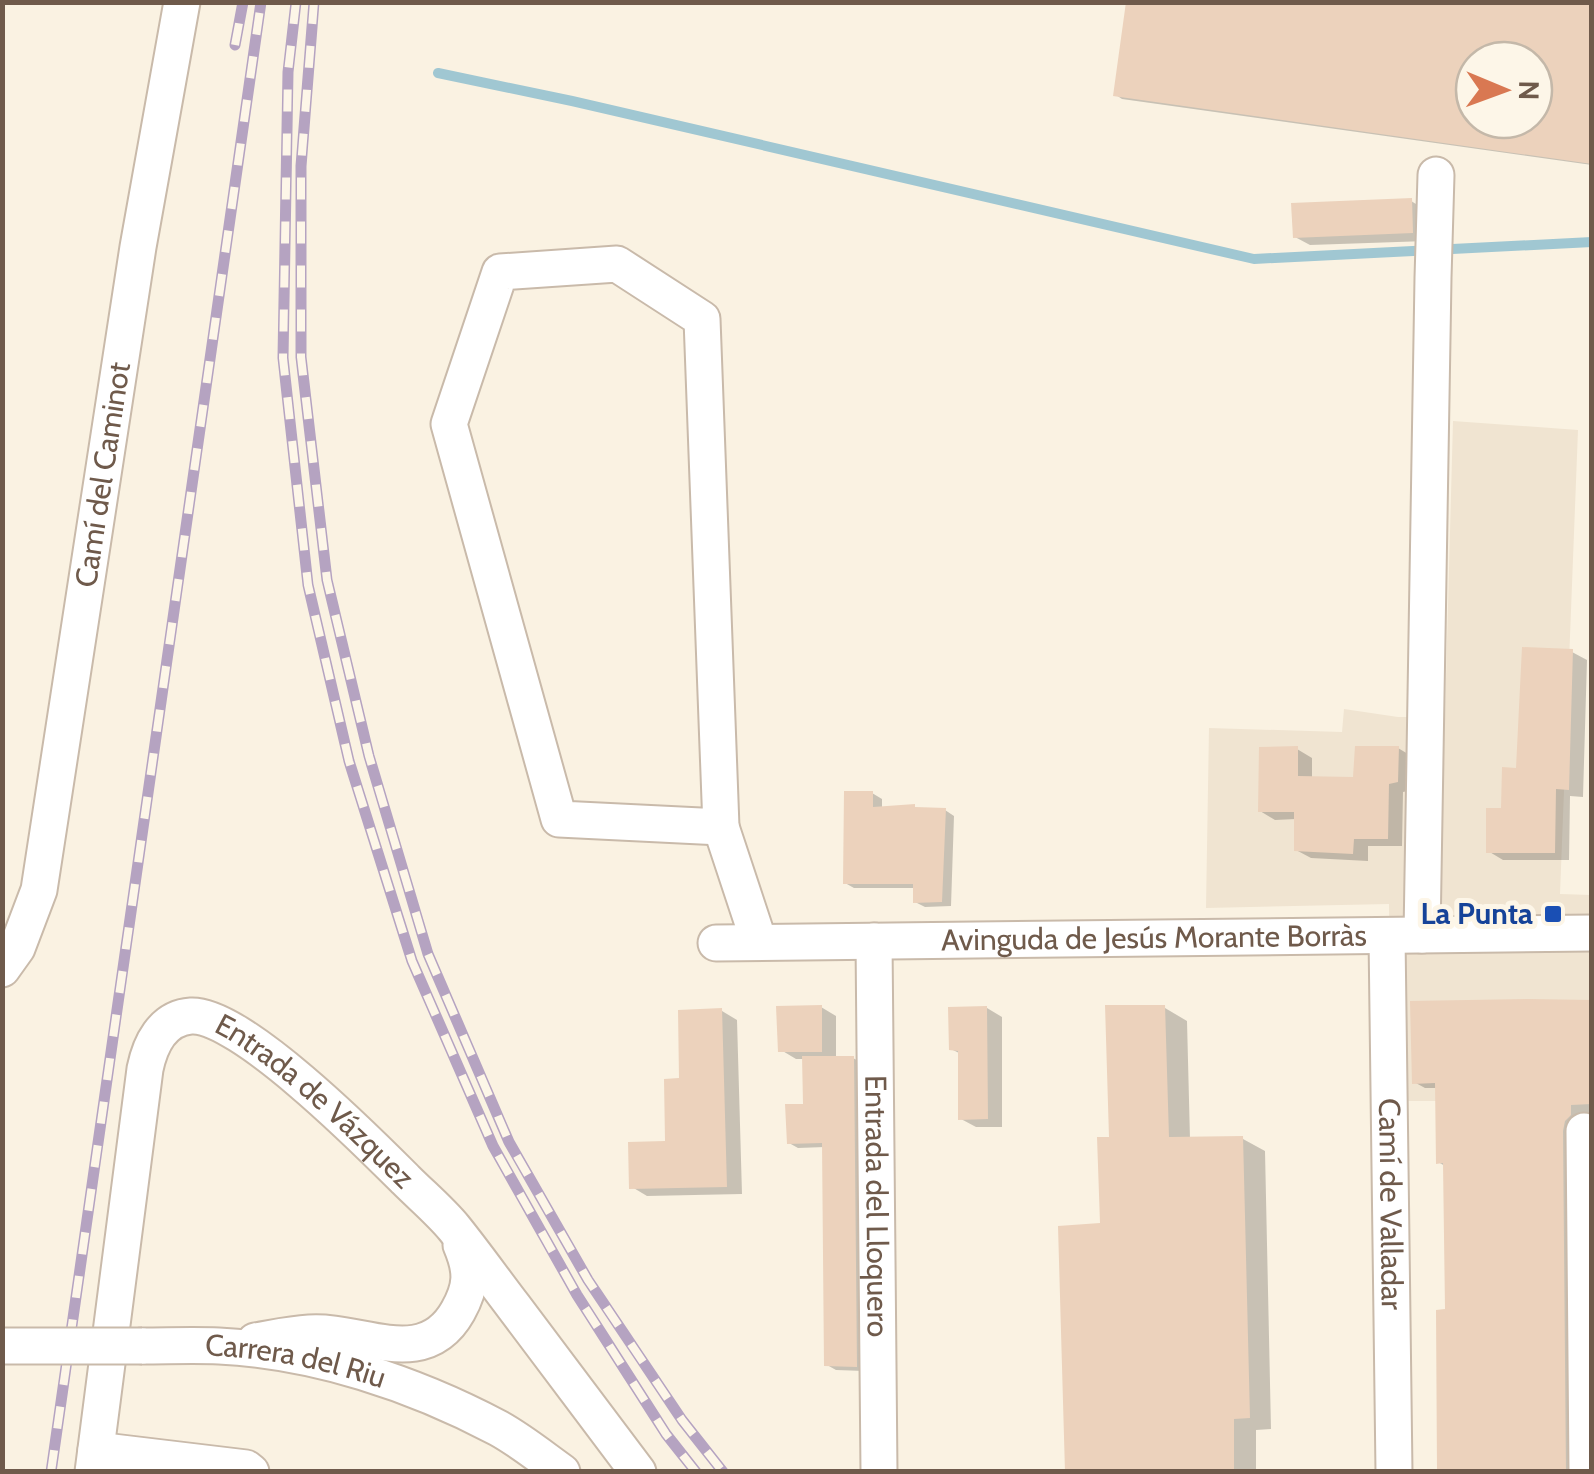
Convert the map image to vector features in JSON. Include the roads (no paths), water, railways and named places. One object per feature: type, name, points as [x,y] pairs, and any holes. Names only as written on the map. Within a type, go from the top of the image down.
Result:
[{"type":"street","name":"Camí del Caminot","points":[[10,958],[40,890],[138,246],[182,2]]},
{"type":"street","points":[[1422,935],[1436,175]]},
{"type":"street","points":[[720,827],[558,819],[448,424],[500,272],[617,264],[702,319],[720,827],[759,942]]},
{"type":"street","name":"Avinguda de Jesús Morante Borràs","points":[[716,942],[1592,934]]},
{"type":"street","name":"Camí de Valladar","points":[[1387,936],[1394,1472]]},
{"type":"street","name":"Entrada del Lloquero","points":[[874,941],[879,1472]]},
{"type":"street","name":"Entrada de Vázquez","points":[[251,1472],[246,1468],[95,1461],[145,1069],[150,1048],[160,1031],[172,1021],[189,1016],[209,1018],[226,1027],[288,1071],[338,1113],[452,1226],[638,1472]]},
{"type":"street","points":[[1584,1131],[1588,1472]]},
{"type":"street","points":[[221,1346],[312,1332],[405,1346],[435,1337],[453,1320],[469,1292],[469,1263],[452,1226]]},
{"type":"street","name":"Carrera del Riu","points":[[4,1346],[221,1346],[282,1354],[380,1376],[502,1430],[562,1472]]},
{"type":"street","points":[[502,1430],[544,1472]]},
{"type":"waterway","points":[[438,73],[1254,259],[1592,242]]},
{"type":"railway","points":[[235,45],[243,2]]},
{"type":"railway","points":[[51,1472],[261,2]]},
{"type":"railway","points":[[296,2],[288,72],[283,358],[308,585],[349,761],[412,961],[493,1146],[577,1295],[666,1434],[696,1472]]},
{"type":"railway","points":[[314,2],[301,166],[301,357],[327,580],[369,756],[428,954],[509,1142],[588,1280],[682,1420],[723,1472]]},
{"type":"place","name":"La Punta","points":[[1553,914]]}]
